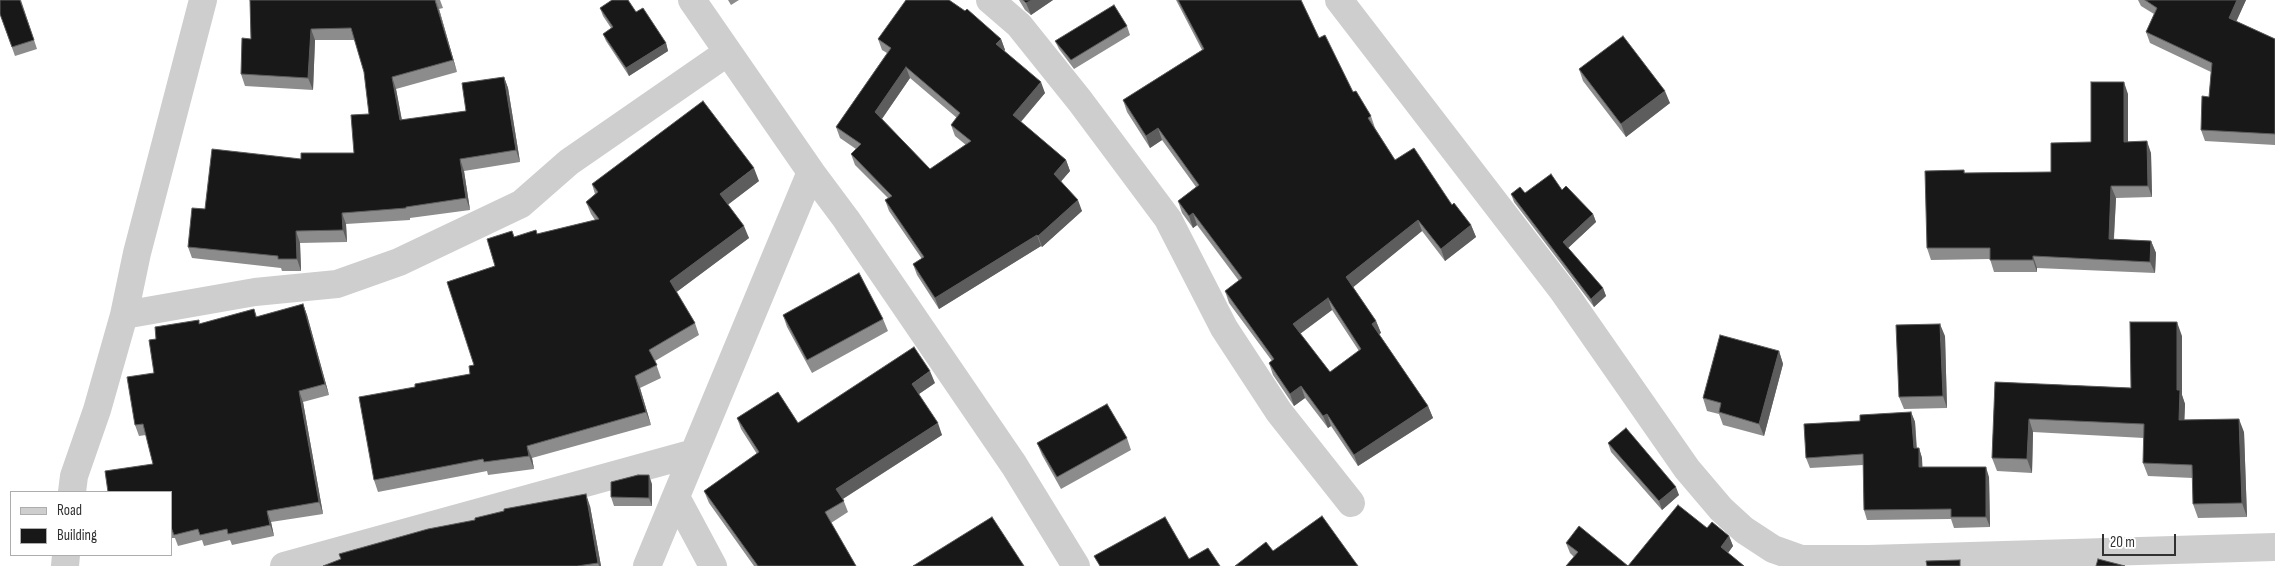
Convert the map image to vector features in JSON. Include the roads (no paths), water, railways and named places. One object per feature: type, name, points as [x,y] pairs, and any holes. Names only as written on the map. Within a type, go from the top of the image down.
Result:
[{"type":"street","points":[[72,491],[74,476],[97,410],[124,315],[138,253],[203,0]]},
{"type":"street","points":[[692,0],[811,172],[846,219],[1014,464],[1076,566]]},
{"type":"street","points":[[990,0],[1019,25],[1080,101],[1168,219],[1224,328],[1279,412],[1350,503]]},
{"type":"street","points":[[1339,0],[1563,291],[1687,469],[1721,509],[1744,530],[1773,549],[1801,559],[1869,559],[2275,547]]},
{"type":"street","points":[[124,315],[255,292],[337,284],[399,262],[521,204],[569,162],[728,52]]},
{"type":"street","points":[[647,566],[811,172]]},
{"type":"street","points":[[284,566],[694,453]]},
{"type":"street","points":[[676,497],[714,566]]}]
